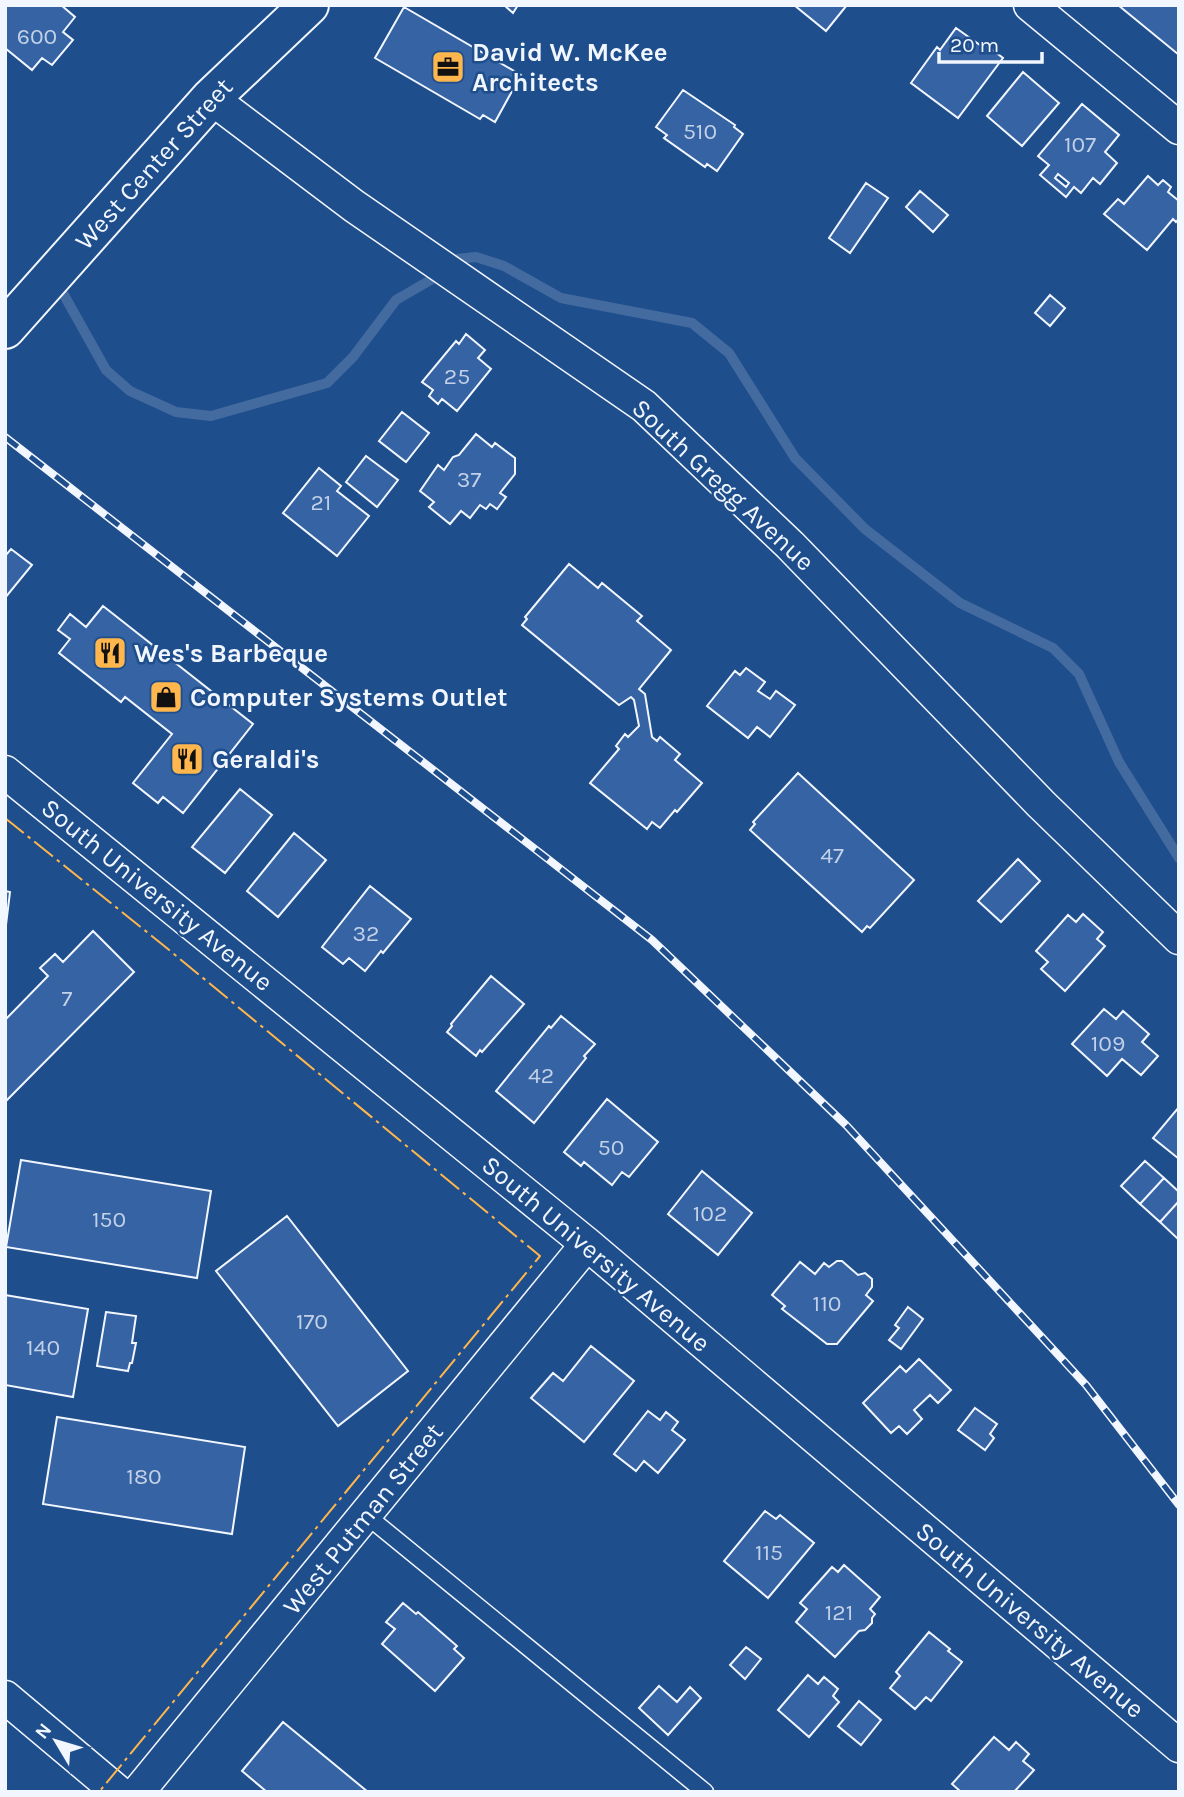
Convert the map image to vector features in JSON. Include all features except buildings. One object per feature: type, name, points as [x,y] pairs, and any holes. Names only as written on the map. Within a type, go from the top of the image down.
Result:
[{"type":"street","name":"West Center Street","points":[[5,329],[211,98],[309,5]]},
{"type":"street","points":[[1030,5],[1179,128]]},
{"type":"street","name":"South Gregg Avenue","points":[[211,98],[354,206],[644,406],[790,545],[1041,804],[1179,938]]},
{"type":"street","name":"South University Avenue","points":[[5,772],[587,1244],[1179,1746]]},
{"type":"street","name":"West Putman Street","points":[[138,1792],[587,1244]]},
{"type":"street","points":[[5,1697],[118,1792]]},
{"type":"lane","points":[[366,1515],[705,1792]]},
{"type":"waterway","points":[[457,259],[476,257],[504,266],[561,298],[692,323],[729,353],[795,458],[865,529],[960,603],[1053,648],[1079,674],[1119,762],[1179,858]]},
{"type":"waterway","points":[[64,295],[106,370],[130,391],[176,412],[211,416],[327,383],[353,357],[396,300],[434,278]]},
{"type":"railway","points":[[5,437],[652,940],[846,1125],[1086,1385],[1179,1505]]},
{"type":"power","points":[[5,818],[540,1256],[99,1792]]},
{"type":"place","name":"David W. McKee Architects","points":[[448,67]]},
{"type":"place","name":"Wes's Barbeque","points":[[110,653]]},
{"type":"place","name":"Computer Systems Outlet","points":[[166,697]]},
{"type":"place","name":"Geraldi's","points":[[187,759]]}]
